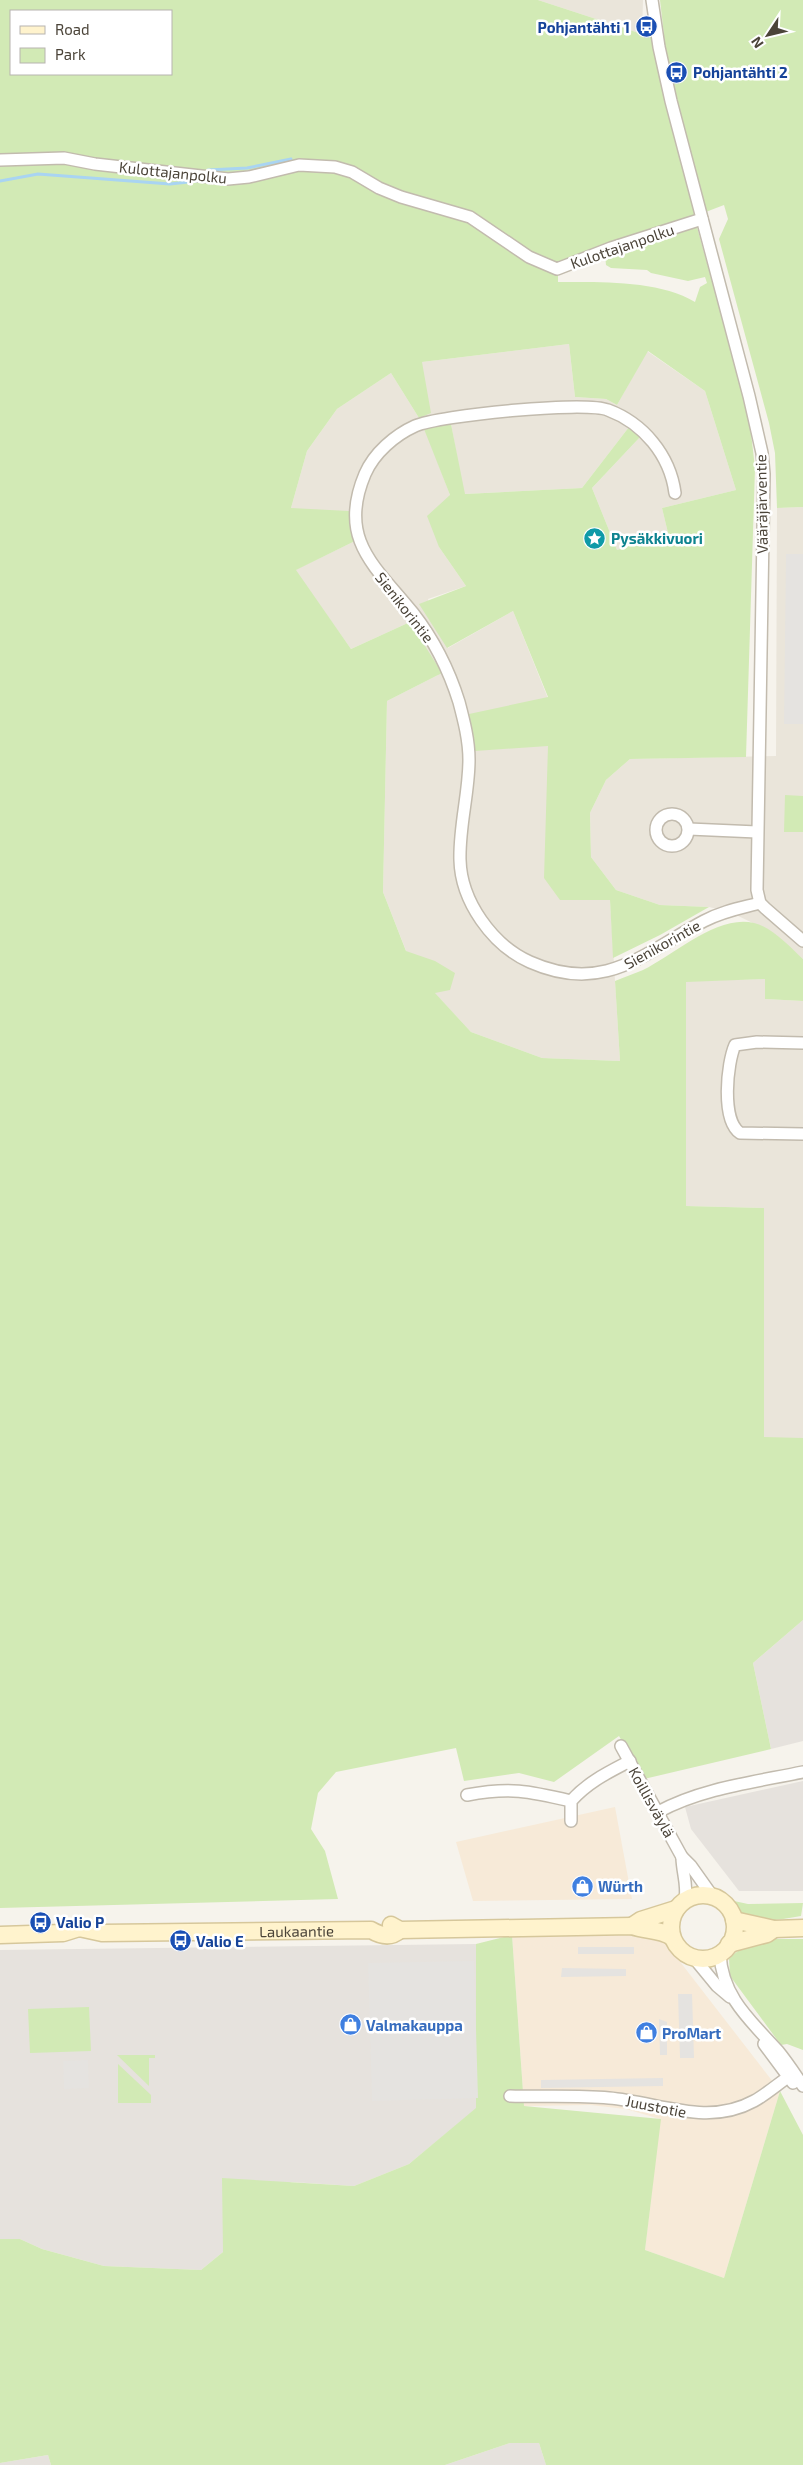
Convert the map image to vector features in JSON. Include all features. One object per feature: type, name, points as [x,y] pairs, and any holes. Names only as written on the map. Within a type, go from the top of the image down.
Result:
[{"type":"main road","points":[[725,1949],[733,1937],[734,1920],[726,1906],[713,1897],[699,1896],[681,1905],[672,1918],[672,1937],[677,1946],[694,1958],[703,1959],[767,1934],[774,1929]]},
{"type":"main road","name":"Laukaantie","points":[[632,1926],[641,1920],[681,1905]]},
{"type":"main road","points":[[734,1920],[774,1929],[803,1928]]},
{"type":"main road","name":"Laukaantie","points":[[0,1934],[63,1933],[79,1928],[102,1933],[371,1930],[377,1925],[394,1926],[400,1930],[632,1926],[643,1930],[664,1931],[672,1937]]},
{"type":"street","name":"Vääräjärventie","points":[[652,0],[664,71],[749,396],[762,460],[762,676],[757,832],[757,890],[760,902]]},
{"type":"street","name":"Kulottajanpolku","points":[[0,160],[64,158],[95,164],[228,179],[249,177],[299,165],[335,167],[352,172],[379,188],[401,197],[470,217],[529,257],[558,268],[611,248],[702,219]]},
{"type":"street","name":"Sienikorintie","points":[[675,493],[670,470],[659,450],[634,424],[604,408],[577,406],[446,418],[416,425],[394,438],[379,452],[366,472],[356,500],[356,521],[358,537],[365,554],[377,574],[414,614],[447,668],[455,690],[465,724],[469,758],[460,862],[466,890],[474,909],[488,929],[510,951],[529,962],[549,969],[576,974],[598,973],[622,967],[647,956],[704,921],[726,910],[760,902]]},
{"type":"street","points":[[688,829],[757,832]]},
{"type":"street","points":[[760,902],[803,941]]},
{"type":"street","points":[[803,1043],[757,1042],[735,1045],[730,1056],[728,1107],[734,1129],[740,1133],[803,1134]]},
{"type":"street","name":"Koillisväylä","points":[[621,1746],[682,1857],[691,1866],[713,1897]]},
{"type":"street","points":[[571,1821],[571,1801],[595,1779],[630,1762]]},
{"type":"street","points":[[658,1812],[675,1803],[699,1795],[803,1772]]},
{"type":"street","points":[[466,1794],[500,1789],[528,1790],[571,1801]]},
{"type":"street","name":"Koillisväylä","points":[[681,1905],[687,1883],[682,1869],[682,1857]]},
{"type":"street","points":[[725,1949],[722,1970],[733,1999]]},
{"type":"street","points":[[694,1958],[718,1986],[733,1999],[803,2093]]},
{"type":"street","points":[[754,2027],[778,2052],[803,2086]]},
{"type":"street","name":"Juustotie","points":[[510,2096],[632,2100],[689,2114],[711,2113],[740,2107],[754,2101],[789,2076]]},
{"type":"shaded area","points":[[538,0],[643,0],[642,34]]},
{"type":"shaded area","points":[[569,344],[575,397],[606,399],[617,405],[647,351],[705,391],[736,490],[662,508],[668,533],[617,550],[592,488],[640,437],[629,427],[582,488],[464,494],[451,424],[425,429],[450,495],[439,547],[466,586],[428,599],[435,626],[448,648],[513,611],[549,701],[560,900],[610,900],[620,1061],[542,1058],[471,1032],[414,971],[383,892],[387,701],[438,675],[410,622],[351,649],[295,570],[355,541],[291,508],[307,451],[337,409],[391,373],[419,418],[422,362]]},
{"type":"shaded area","points":[[803,507],[803,959],[771,932],[730,912],[709,907],[660,905],[616,890],[591,857],[590,813],[606,780],[630,759],[776,756],[777,508]]},
{"type":"shaded area","points":[[786,554],[803,554],[803,724],[784,724]]},
{"type":"shaded area","points":[[765,979],[765,999],[803,1001],[803,1438],[764,1438],[764,1208],[686,1206],[686,981]]},
{"type":"shaded area","points":[[803,1620],[803,1741],[771,1749],[753,1663]]},
{"type":"shaded area","points":[[803,1781],[803,1891],[739,1891],[691,1829],[685,1807]]},
{"type":"shaded area","points":[[615,1807],[632,1899],[473,1901],[456,1842]]},
{"type":"shaded area","points":[[648,1934],[664,1941],[780,2091],[724,2278],[645,2250],[660,2119],[626,2109],[590,2105],[524,2106],[512,1935]]},
{"type":"shaded area","points":[[476,1944],[477,2108],[409,2164],[354,2186],[291,2182],[223,2252],[201,2270],[104,2266],[42,2249],[20,2239],[0,2239],[0,1950]]},
{"type":"shaded area","points":[[578,1947],[634,1947],[634,1954],[578,1954]]},
{"type":"shaded area","points":[[474,1961],[478,2098],[372,2101],[368,1963]]},
{"type":"shaded area","points":[[562,1968],[626,1969],[626,1976],[561,1977]]},
{"type":"shaded area","points":[[678,1994],[692,1994],[694,2058],[680,2058]]},
{"type":"shaded area","points":[[659,2019],[667,2022],[667,2055],[660,2055]]},
{"type":"shaded area","points":[[88,2060],[89,2088],[64,2089],[63,2061]]},
{"type":"shaded area","points":[[663,2078],[663,2086],[541,2088],[541,2080]]},
{"type":"shaded area","points":[[510,2443],[539,2443],[546,2465],[445,2465]]},
{"type":"shaded area","points":[[48,2455],[51,2465],[0,2465],[0,2463]]},
{"type":"green space","points":[[0,0],[538,0],[642,34],[664,35],[660,0],[803,0],[803,507],[777,508],[775,453],[769,423],[719,239],[728,219],[724,205],[690,218],[607,244],[558,274],[558,282],[647,286],[680,295],[695,302],[700,287],[707,283],[705,277],[688,281],[651,273],[647,270],[611,268],[606,265],[605,254],[697,227],[742,390],[751,433],[755,468],[746,757],[630,759],[606,780],[590,813],[591,857],[616,890],[660,905],[709,907],[660,935],[613,958],[610,900],[560,900],[544,878],[548,746],[475,751],[469,714],[548,697],[513,611],[447,648],[419,604],[466,586],[439,547],[427,516],[450,495],[424,429],[451,424],[465,494],[582,488],[629,427],[641,436],[592,488],[617,550],[668,533],[662,508],[736,490],[705,391],[648,351],[617,405],[606,399],[575,397],[569,344],[422,362],[431,413],[419,418],[391,373],[337,409],[307,451],[291,508],[349,511],[355,541],[296,570],[351,649],[410,622],[442,673],[387,701],[383,892],[406,951],[435,961],[455,973],[450,990],[435,993],[471,1032],[542,1058],[620,1061],[615,981],[643,970],[711,930],[726,924],[740,922],[761,925],[780,938],[803,959],[803,1001],[765,999],[765,979],[686,982],[686,1206],[764,1208],[764,1437],[803,1438],[803,1620],[753,1663],[771,1749],[644,1779],[619,1736],[554,1782],[519,1773],[464,1781],[456,1748],[336,1772],[318,1793],[311,1829],[325,1851],[338,1899],[0,1908]]},
{"type":"green space","points":[[785,795],[803,796],[803,832],[784,832]]},
{"type":"green space","points":[[734,1901],[748,1904],[803,1903],[801,1916],[763,1920],[746,1917],[738,1912],[732,1904]]},
{"type":"green space","points":[[512,1935],[524,2106],[661,2119],[645,2250],[724,2278],[780,2091],[803,2135],[803,2465],[546,2465],[539,2443],[510,2443],[445,2465],[51,2465],[48,2455],[0,2463],[0,2239],[20,2239],[42,2249],[104,2266],[201,2270],[223,2252],[222,2178],[354,2186],[409,2164],[476,2108],[476,1944]]},
{"type":"green space","points":[[770,1939],[803,1939],[803,2050],[787,2044],[781,2045],[730,1976],[729,1959],[738,1951],[748,1946]]},
{"type":"green space","points":[[89,2007],[91,2051],[30,2053],[28,2009]]},
{"type":"green space","points":[[117,2055],[155,2055],[155,2058],[149,2058],[149,2086]]},
{"type":"green space","points":[[118,2064],[151,2095],[151,2103],[118,2103]]},
{"type":"waterway","points":[[208,170],[247,168],[291,159]]},
{"type":"waterway","points":[[0,181],[38,174],[170,184],[197,181]]},
{"type":"place","name":"Pohjantähti 1","points":[[646,27]]},
{"type":"place","name":"Pohjantähti 2","points":[[677,72]]},
{"type":"place","name":"Pysäkkivuori","points":[[595,538]]},
{"type":"place","name":"Würth","points":[[582,1886]]},
{"type":"place","name":"Valio P","points":[[40,1922]]},
{"type":"place","name":"Valio E","points":[[180,1941]]},
{"type":"place","name":"Valmakauppa","points":[[350,2025]]},
{"type":"place","name":"ProMart","points":[[646,2033]]}]
